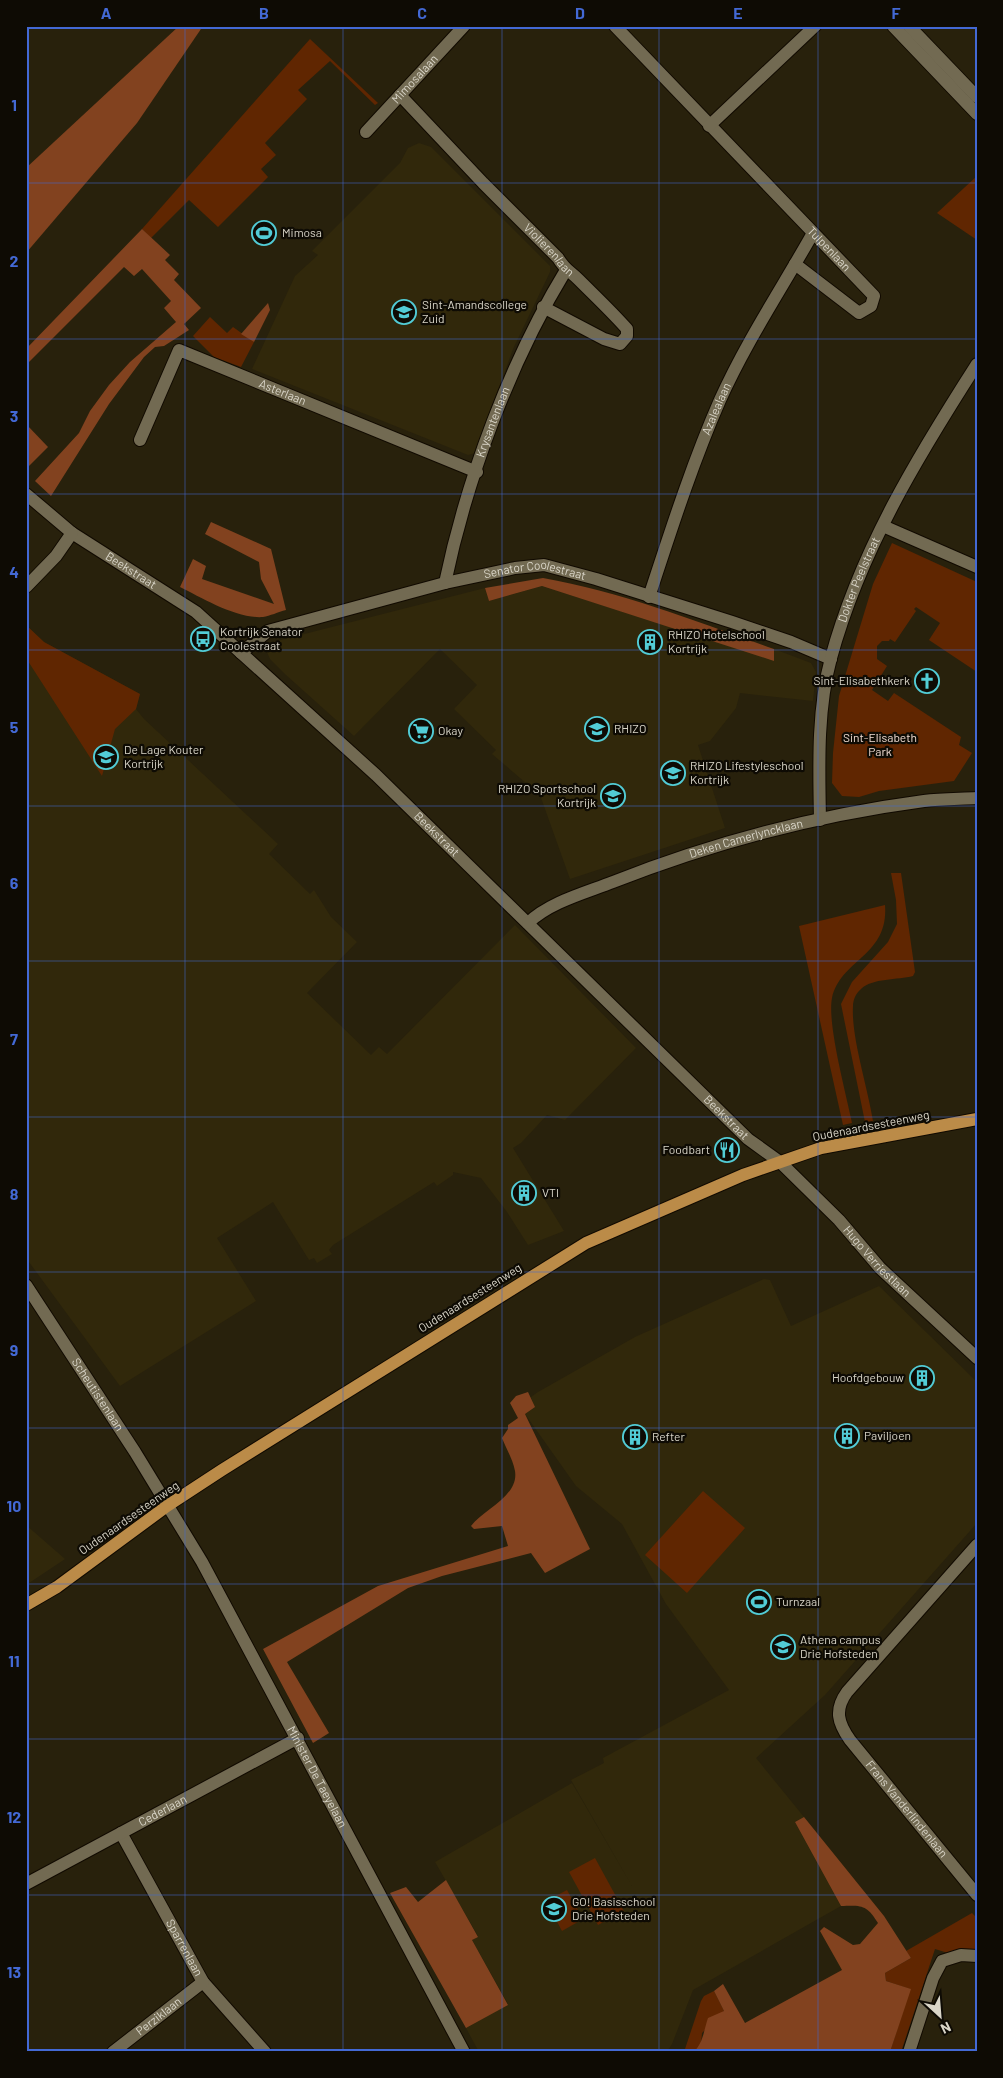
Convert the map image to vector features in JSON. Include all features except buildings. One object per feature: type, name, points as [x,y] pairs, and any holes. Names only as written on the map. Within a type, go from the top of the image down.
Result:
[{"type":"main road","name":"Oudenaardsesteenweg","points":[[26,1605],[57,1587],[167,1506],[524,1280],[586,1243],[671,1205],[821,1148],[977,1119]]},
{"type":"street","name":"Mimosalaan","points":[[366,132],[464,26]]},
{"type":"street","name":"Tulpenlaan","points":[[615,26],[874,296],[871,306],[859,313],[795,264]]},
{"type":"street","points":[[709,126],[814,26]]},
{"type":"street","points":[[894,26],[977,114]]},
{"type":"street","points":[[909,26],[977,97]]},
{"type":"street","name":"Violierenlaan","points":[[400,95],[558,258],[566,270],[576,277],[620,320],[627,329],[627,336],[620,344],[604,339],[544,307]]},
{"type":"street","name":"Azalealaan","points":[[648,597],[689,476],[721,398],[748,346],[813,234]]},
{"type":"street","name":"Krysantenlaan","points":[[445,583],[453,546],[500,404],[544,307],[566,270]]},
{"type":"street","name":"Asterlaan","points":[[140,440],[179,350],[477,472]]},
{"type":"street","name":"Dokter Peelstraat","points":[[820,820],[820,758],[823,708],[831,658],[859,578],[882,526],[916,462],[977,364]]},
{"type":"street","name":"Beekstraat","points":[[26,494],[72,533],[187,606],[240,652],[376,775],[755,1146],[780,1162]]},
{"type":"street","points":[[882,526],[977,567]]},
{"type":"street","points":[[26,587],[56,556],[72,533]]},
{"type":"street","name":"Senator Coolestraat","points":[[240,652],[268,631],[445,583],[515,568],[544,565],[596,579],[766,633],[831,658]]},
{"type":"street","name":"Deken Camerlyncklaan","points":[[528,923],[538,914],[573,898],[692,853],[820,820],[925,801],[977,798]]},
{"type":"street","name":"Hugo Verriestlaan","points":[[780,1162],[839,1220],[880,1268],[977,1358]]},
{"type":"street","name":"Scheutistenlaan","points":[[26,1285],[136,1452],[167,1506]]},
{"type":"street","name":"Minister De Taeyelaan","points":[[167,1506],[202,1562],[298,1738],[464,2052]]},
{"type":"street","name":"Frans Vanderlindenlaan","points":[[977,1545],[847,1692],[838,1710],[838,1721],[850,1740],[977,1895]]},
{"type":"street","name":"Cederlaan","points":[[26,1884],[298,1738]]},
{"type":"street","name":"Sparrenlaan","points":[[121,1833],[203,1982],[265,2052]]},
{"type":"street","points":[[909,2052],[933,1978],[942,1961],[961,1955],[977,1956]]},
{"type":"street","name":"Perziklaan","points":[[114,2052],[203,1982]]},
{"type":"shaded area","points":[[179,26],[203,26],[137,123],[26,253],[26,168]]},
{"type":"shaded area","name":"Sint-Amandscollege Zuid","points":[[419,143],[431,147],[550,266],[550,272],[513,349],[475,453],[468,455],[252,369],[295,276],[318,255],[312,251],[400,163],[408,148]]},
{"type":"shaded area","points":[[142,229],[170,255],[165,260],[179,274],[174,280],[201,308],[184,324],[189,330],[164,346],[155,347],[144,357],[109,404],[51,496],[35,481],[79,433],[90,411],[109,385],[130,362],[176,322],[164,308],[171,301],[142,269],[134,276],[124,267],[26,365],[26,349]]},
{"type":"shaded area","points":[[268,303],[270,310],[254,342],[241,334]]},
{"type":"shaded area","points":[[26,424],[48,447],[26,469]]},
{"type":"shaded area","points":[[211,522],[271,549],[286,610],[263,617],[242,615],[220,607],[180,587],[193,559],[206,566],[202,579],[274,604],[261,579],[259,562],[205,534]]},
{"type":"shaded area","points":[[543,578],[631,599],[717,628],[774,649],[774,661],[542,586],[489,601],[485,588]]},
{"type":"shaded area","name":"RHIZO","points":[[542,586],[774,660],[774,649],[811,663],[816,672],[813,701],[740,693],[736,708],[710,741],[698,745],[725,828],[570,879],[540,795],[492,754],[496,750],[454,709],[477,685],[440,649],[354,736],[286,675],[270,659],[266,650],[269,643],[485,588],[489,601]]},
{"type":"shaded area","points":[[26,625],[44,642],[140,694],[136,709],[144,719],[278,844],[269,854],[310,894],[314,890],[331,917],[357,942],[307,993],[371,1055],[379,1047],[387,1054],[515,925],[636,1048],[565,1120],[547,1115],[521,1143],[513,1148],[564,1231],[528,1245],[507,1212],[481,1178],[453,1172],[453,1175],[437,1186],[434,1182],[333,1245],[329,1250],[332,1254],[317,1263],[314,1258],[309,1260],[273,1202],[217,1238],[256,1301],[120,1386],[26,1258]]},
{"type":"shaded area","name":"Athena campus Drie Hofsteden","points":[[764,1279],[770,1280],[791,1326],[879,1286],[977,1382],[977,1523],[825,1695],[756,1758],[804,1817],[795,1822],[841,1906],[693,1990],[672,2044],[667,2052],[479,2052],[466,2028],[508,2004],[472,1940],[478,1936],[435,1862],[572,1783],[632,1886],[571,1780],[604,1763],[603,1758],[729,1690],[666,1604],[622,1524],[576,1486],[525,1414],[534,1407],[531,1397],[635,1337]]},
{"type":"shaded area","points":[[528,1392],[535,1407],[525,1414],[590,1549],[545,1573],[531,1553],[442,1576],[408,1588],[287,1662],[329,1733],[313,1743],[263,1649],[378,1586],[508,1546],[502,1526],[474,1529],[471,1526],[512,1488],[515,1480],[515,1471],[502,1438],[508,1429],[508,1425],[518,1418],[510,1403],[516,1396]]},
{"type":"shaded area","points":[[26,1525],[65,1559],[26,1585]]},
{"type":"shaded area","points":[[804,1817],[884,1916],[911,1958],[885,1973],[886,1981],[911,1989],[890,2052],[693,2052],[701,2041],[708,2018],[724,2011],[714,1991],[723,1984],[745,2023],[842,1970],[820,1931],[824,1927],[853,1945],[860,1944],[878,1923],[871,1913],[863,1907],[841,1906],[795,1822]]},
{"type":"shaded area","points":[[446,1880],[478,1937],[472,1940],[508,2005],[466,2028],[390,1893],[406,1887],[418,1902]]},
{"type":"green space","points":[[310,39],[378,103],[375,105],[330,61],[298,90],[307,99],[265,143],[276,155],[261,169],[268,177],[218,227],[189,200],[151,238],[142,229]]},
{"type":"green space","points":[[977,176],[977,240],[937,213]]},
{"type":"green space","points":[[210,317],[227,333],[233,327],[254,342],[241,367],[214,357],[193,336]]},
{"type":"green space","name":"Sint-Elisabeth Park","points":[[892,543],[977,582],[977,672],[929,640],[940,623],[916,607],[914,609],[916,611],[895,642],[890,639],[889,641],[882,641],[877,646],[877,659],[887,666],[872,690],[888,701],[894,693],[961,737],[959,745],[972,753],[954,781],[879,791],[859,797],[842,796],[832,783],[839,696],[873,584]]},
{"type":"green space","points":[[26,625],[44,642],[140,694],[136,709],[115,729],[102,776],[26,658]]},
{"type":"green space","points":[[891,873],[901,873],[915,972],[913,976],[878,981],[866,985],[854,999],[853,1018],[857,1047],[873,1121],[865,1122],[841,1004],[852,982],[888,942],[897,924],[896,900]]},
{"type":"green space","points":[[885,905],[884,922],[880,936],[872,947],[845,974],[837,985],[832,998],[832,1024],[852,1123],[843,1125],[799,926]]},
{"type":"green space","points":[[703,1491],[745,1528],[687,1593],[645,1555]]},
{"type":"green space","points":[[595,1858],[624,1911],[598,1925],[569,1872]]},
{"type":"green space","points":[[567,1890],[583,1919],[562,1931],[546,1901]]},
{"type":"green space","points":[[972,1913],[977,1918],[977,1950],[957,1950],[948,1953],[935,1949],[901,2052],[890,2052],[910,1989],[886,1981],[885,1973],[911,1958],[906,1951]]},
{"type":"green space","points":[[714,1991],[724,2011],[702,2033],[701,2044],[696,2050],[684,2052],[701,2001],[704,1996]]},
{"type":"place","name":"Mimosa","points":[[264,233]]},
{"type":"place","name":"Sint-Amandscollege Zuid","points":[[404,312]]},
{"type":"place","name":"Kortrijk Senator Coolestraat","points":[[203,639]]},
{"type":"place","name":"RHIZO Hotelschool Kortrijk","points":[[650,642]]},
{"type":"place","name":"Sint-Elisabethkerk","points":[[927,681]]},
{"type":"place","name":"RHIZO","points":[[597,729]]},
{"type":"place","name":"Okay","points":[[421,731]]},
{"type":"place","name":"De Lage Kouter Kortrijk","points":[[106,757]]},
{"type":"place","name":"RHIZO Lifestyleschool Kortrijk","points":[[673,773]]},
{"type":"place","name":"RHIZO Sportschool Kortrijk","points":[[613,796]]},
{"type":"place","name":"Foodbart","points":[[727,1150]]},
{"type":"place","name":"VTI","points":[[524,1193]]},
{"type":"place","name":"Hoofdgebouw","points":[[922,1378]]},
{"type":"place","name":"Paviljoen","points":[[847,1436]]},
{"type":"place","name":"Refter","points":[[635,1437]]},
{"type":"place","name":"Turnzaal","points":[[759,1602]]},
{"type":"place","name":"Athena campus Drie Hofsteden","points":[[783,1647]]},
{"type":"place","name":"GO! Basisschool Drie Hofsteden","points":[[554,1909]]}]
